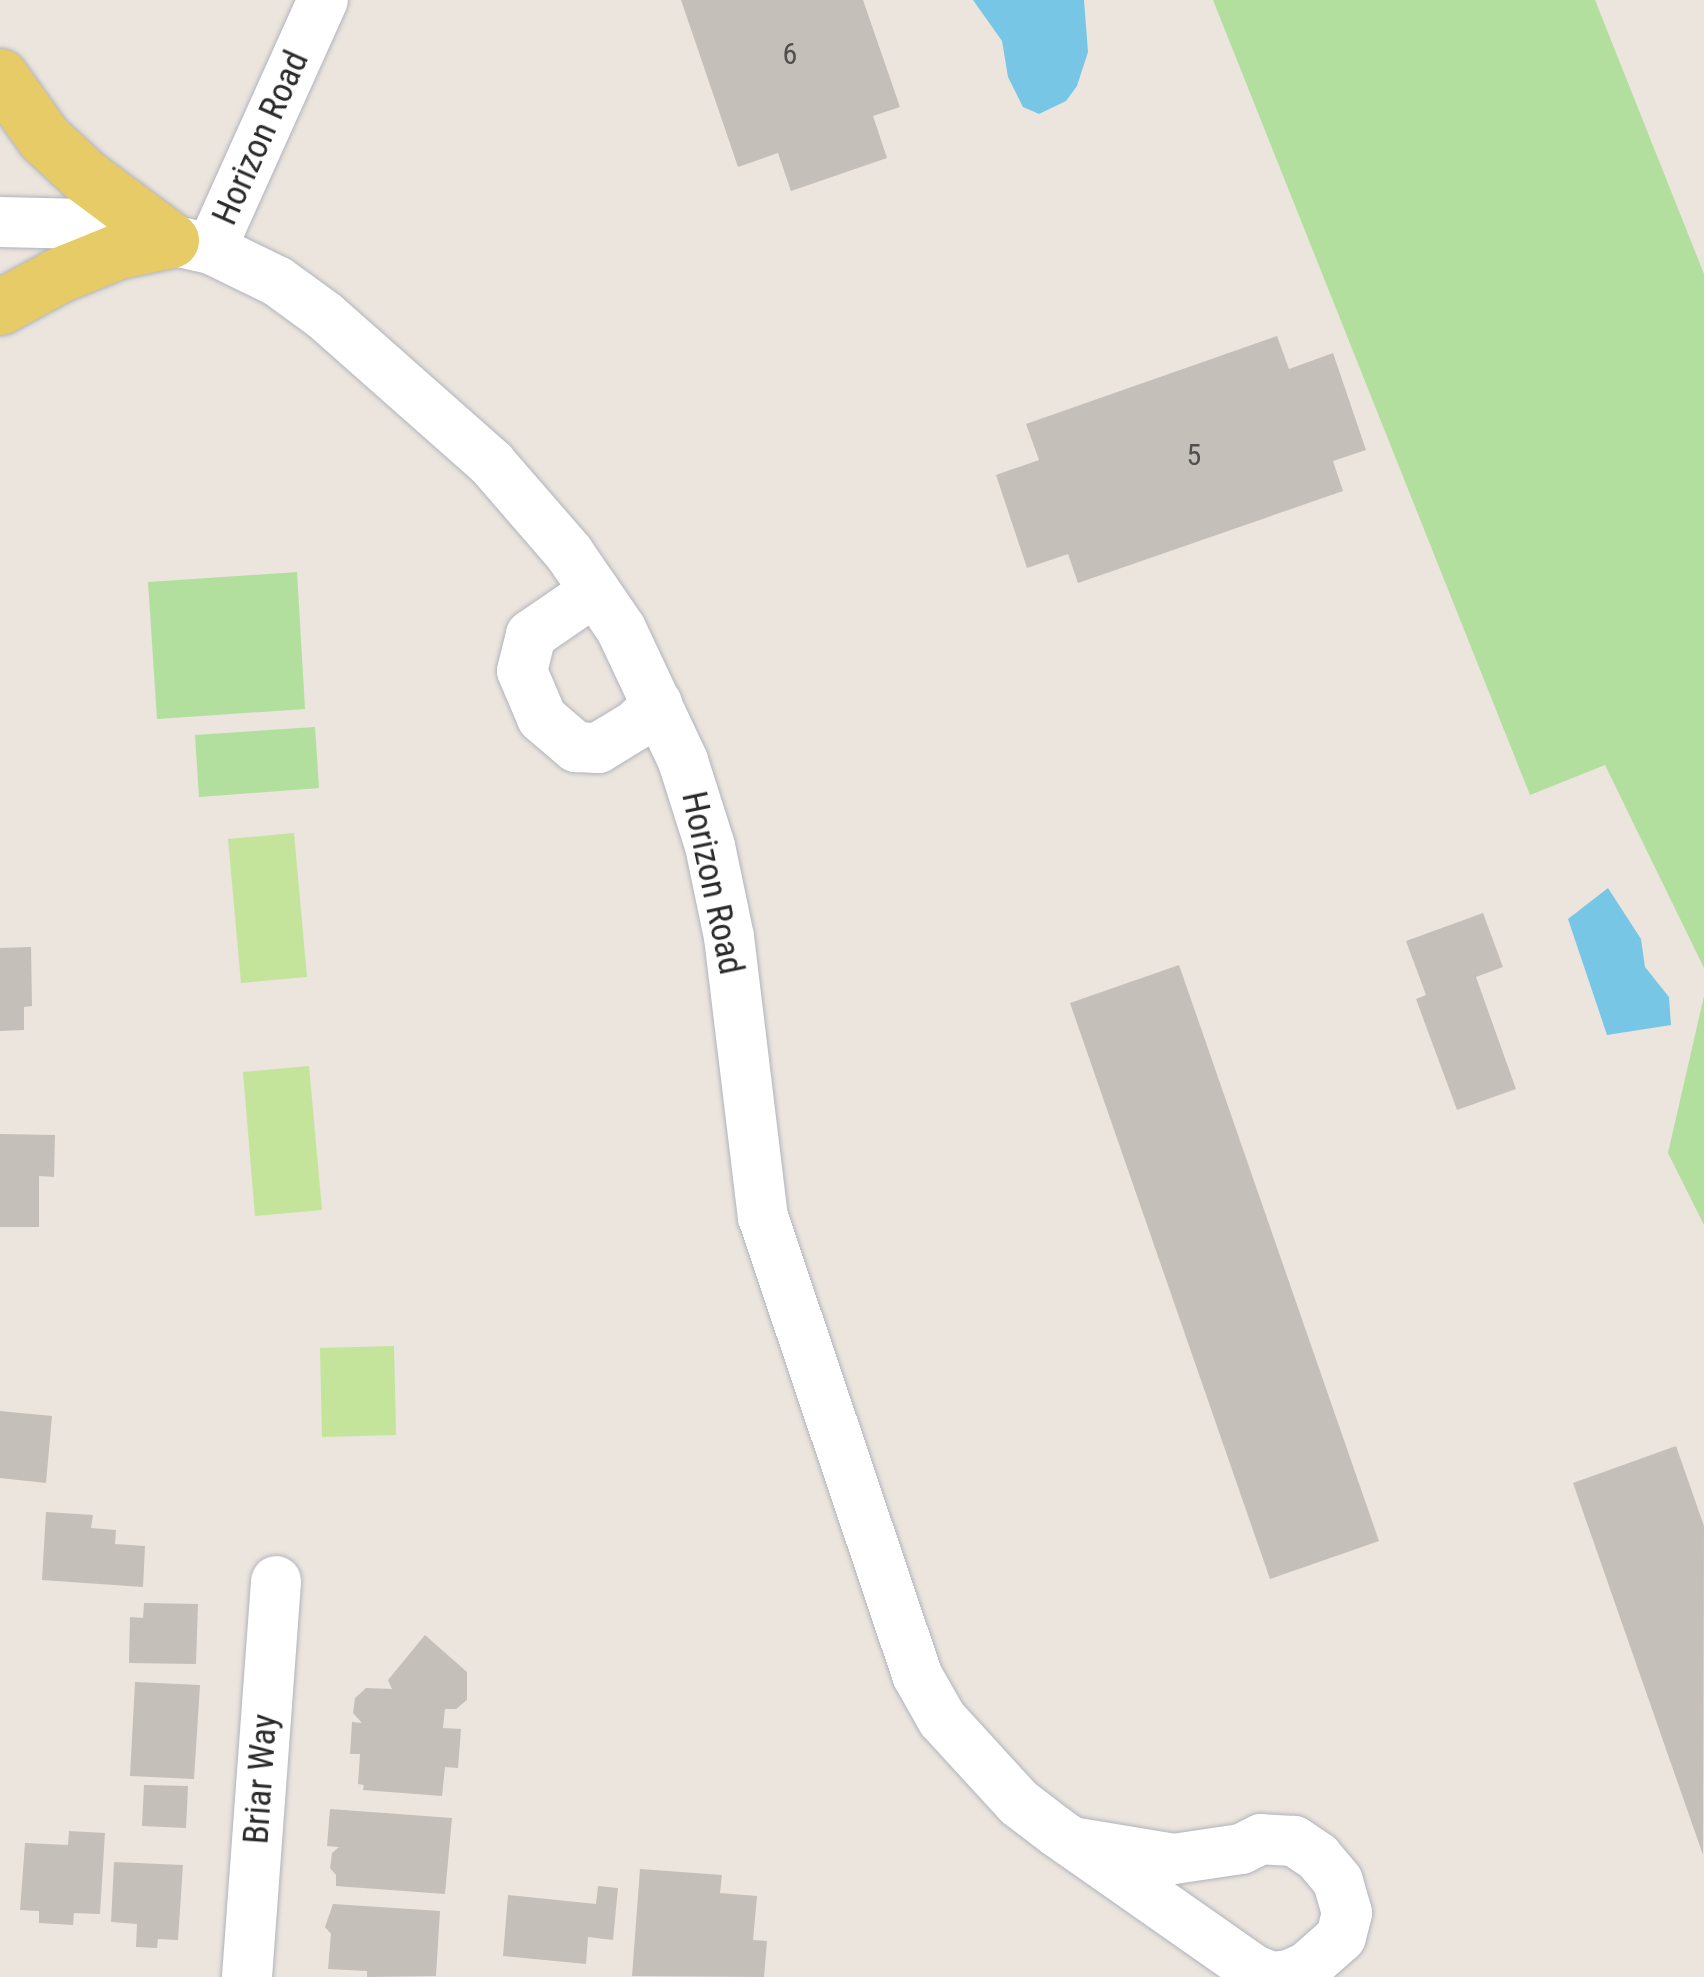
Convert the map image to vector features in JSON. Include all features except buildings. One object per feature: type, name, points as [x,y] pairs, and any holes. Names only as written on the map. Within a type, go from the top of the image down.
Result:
[{"type":"main road","points":[[0,76],[44,138],[85,176],[191,244]]},
{"type":"main road","points":[[0,307],[59,275],[118,251],[191,244]]},
{"type":"street","name":"Horizon Road","points":[[323,0],[191,244],[277,281],[378,362],[523,497],[620,628],[684,762],[718,882],[729,937],[763,1217],[916,1675],[942,1719],[1019,1803],[1071,1842],[1254,1970],[1271,1976],[1289,1976],[1307,1968],[1341,1937],[1347,1913],[1338,1881],[1318,1857],[1294,1841],[1260,1839],[1241,1849],[1174,1859],[1071,1842]]},
{"type":"street","points":[[0,222],[85,224],[191,244]]},
{"type":"street","points":[[595,591],[531,635],[522,671],[542,718],[576,747],[598,748],[636,725],[658,704]]},
{"type":"street","name":"Briar Way","points":[[247,1977],[276,1581]]},
{"type":"green space","points":[[1213,0],[1595,0],[1704,274],[1704,968],[1605,765],[1530,795]]},
{"type":"green space","points":[[297,572],[305,709],[157,719],[148,582]]},
{"type":"green space","points":[[315,727],[319,788],[199,797],[195,735]]},
{"type":"green space","points":[[294,833],[307,977],[241,983],[228,839]]},
{"type":"green space","points":[[1704,996],[1704,1225],[1668,1153]]},
{"type":"green space","points":[[309,1066],[322,1210],[255,1216],[243,1072]]},
{"type":"green space","points":[[394,1346],[396,1435],[322,1437],[320,1348]]},
{"type":"water","points":[[973,0],[1084,0],[1088,52],[1077,86],[1066,101],[1039,114],[1023,107],[1008,77],[1002,41]]},
{"type":"water","points":[[1608,888],[1641,939],[1645,967],[1669,997],[1671,1025],[1607,1035],[1568,919]]}]
